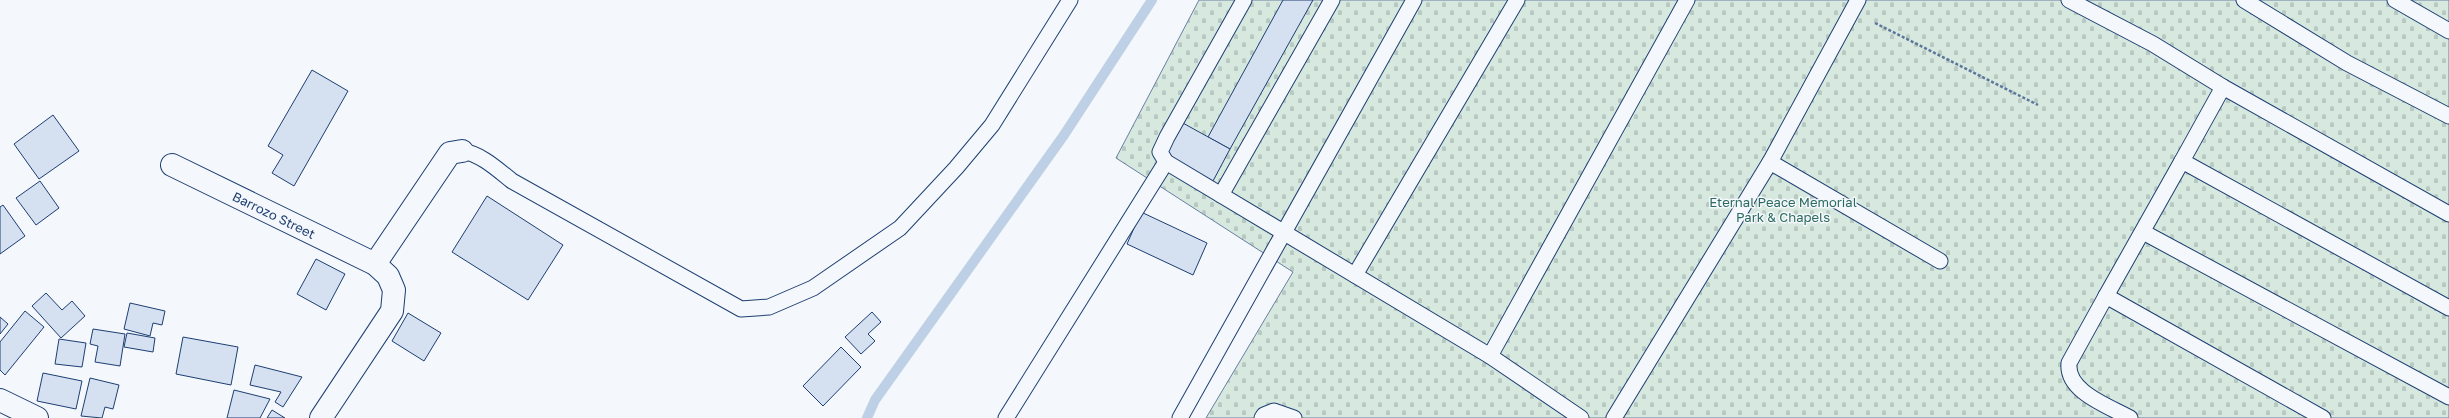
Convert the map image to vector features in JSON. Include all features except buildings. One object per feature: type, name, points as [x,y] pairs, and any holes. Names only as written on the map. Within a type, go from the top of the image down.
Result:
[{"type":"street","points":[[375,264],[450,153],[462,151]]},
{"type":"street","name":"Barrozo Street","points":[[172,165],[375,264],[388,276],[394,290],[392,311],[321,418]]},
{"type":"street","points":[[0,400],[38,418]]},
{"type":"lane","points":[[462,151],[473,153],[496,168],[512,182],[741,309],[769,306],[813,288],[900,228],[956,168],[992,124],[1070,0]]},
{"type":"lane","points":[[1244,0],[1167,137],[1160,152],[1166,162],[1490,356],[1581,418]]},
{"type":"lane","points":[[1221,195],[1332,0]]},
{"type":"lane","points":[[1180,418],[1414,0]]},
{"type":"lane","points":[[1355,275],[1517,0]]},
{"type":"lane","points":[[1490,356],[1687,0]]},
{"type":"lane","points":[[2069,0],[2153,44],[2223,87],[2449,214]]},
{"type":"lane","points":[[2244,0],[2347,62],[2449,116]]},
{"type":"lane","points":[[2395,0],[2449,31]]},
{"type":"lane","points":[[1614,418],[1770,162],[1854,6]]},
{"type":"lane","points":[[2130,418],[2085,392],[2072,381],[2068,372],[2070,363],[2223,87]]},
{"type":"lane","points":[[2182,161],[2449,308]]},
{"type":"lane","points":[[1006,418],[1166,162]]},
{"type":"lane","points":[[1770,162],[1940,261]]},
{"type":"lane","points":[[2143,232],[2449,397]]},
{"type":"lane","points":[[2106,296],[2323,418]]},
{"type":"lane","points":[[1262,418],[1264,414],[1274,411],[1294,418]]},
{"type":"path","points":[[1854,6],[2038,105]]},
{"type":"green space","name":"Eternal Peace Memorial Park & Chapels","points":[[1199,0],[2449,0],[2449,418],[1206,418],[1293,272],[1116,158]]},
{"type":"waterway","points":[[867,418],[875,400],[1064,135],[1152,0]]}]
